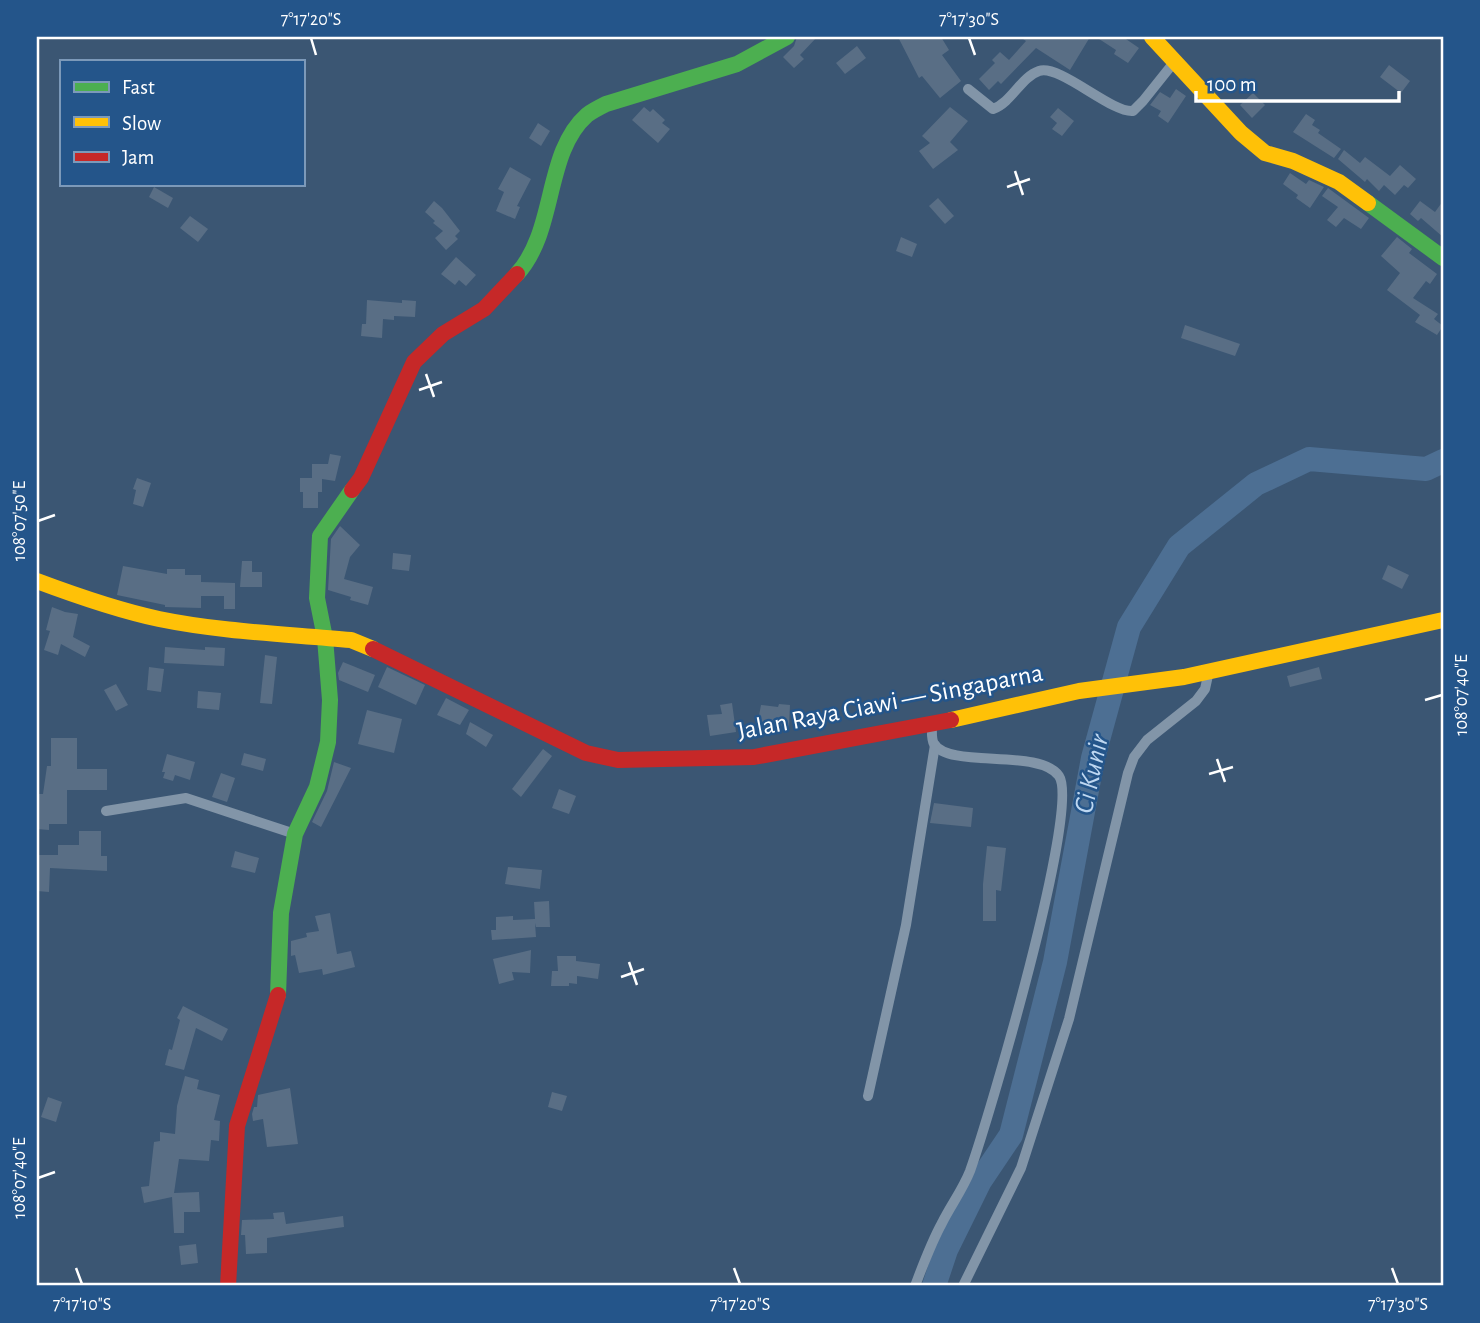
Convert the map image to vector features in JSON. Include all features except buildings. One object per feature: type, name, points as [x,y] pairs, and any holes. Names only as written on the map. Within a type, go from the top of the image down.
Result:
[{"type":"street","points":[[228,1286],[237,1126],[280,990],[281,913],[295,834],[317,787],[328,742],[330,700],[326,638],[317,598],[320,536],[360,478],[414,362],[443,334],[484,309],[521,269],[542,229],[565,144],[587,115],[606,104],[737,64],[787,37]]},
{"type":"street","points":[[1152,37],[1241,133],[1265,153],[1293,161],[1339,182],[1443,258]]},
{"type":"street","points":[[968,89],[993,109],[1036,72],[1047,70],[1126,111],[1133,111],[1175,61]]},
{"type":"street","name":"Jalan Raya Ciawi — Singaparna","points":[[37,581],[109,607],[158,619],[190,625],[351,640],[377,650],[586,753],[618,760],[754,757],[932,724],[1079,691],[1184,677],[1443,620]]},
{"type":"street","points":[[963,1286],[1021,1168],[1069,1019],[1134,757],[1147,740],[1196,701],[1205,690],[1209,671]]},
{"type":"street","points":[[868,1097],[906,925],[935,745],[932,724]]},
{"type":"street","points":[[915,1286],[941,1223],[970,1172],[1040,935],[1060,826],[1064,788],[1059,775],[1048,766],[986,757],[960,757],[944,752],[935,745]]},
{"type":"street","points":[[106,811],[186,798],[295,834]]},
{"type":"waterway","name":"Ci Kunir","points":[[934,1286],[946,1250],[980,1181],[1011,1135],[1055,962],[1093,758],[1129,627],[1179,546],[1256,484],[1309,459],[1426,469],[1443,461]]},
{"type":"traffic: fast","points":[[517,274],[530,256],[539,236],[564,150],[573,131],[587,115],[606,104],[737,64],[787,37]]},
{"type":"traffic: fast","points":[[1368,203],[1443,258]]},
{"type":"traffic: fast","points":[[278,995],[281,913],[295,834],[317,787],[328,742],[330,700],[325,638],[317,598],[320,536],[352,490]]},
{"type":"traffic: slow","points":[[1152,37],[1241,133],[1265,153],[1293,161],[1339,182],[1368,203]]},
{"type":"traffic: slow","points":[[37,581],[97,602],[159,619],[231,630],[351,640],[373,649]]},
{"type":"traffic: slow","points":[[951,720],[1079,691],[1184,677],[1443,620]]},
{"type":"traffic: jam","points":[[352,490],[361,478],[414,362],[443,334],[484,309],[517,274]]},
{"type":"traffic: jam","points":[[373,649],[586,753],[618,760],[754,757],[951,720]]},
{"type":"traffic: jam","points":[[228,1286],[237,1126],[278,995]]}]
